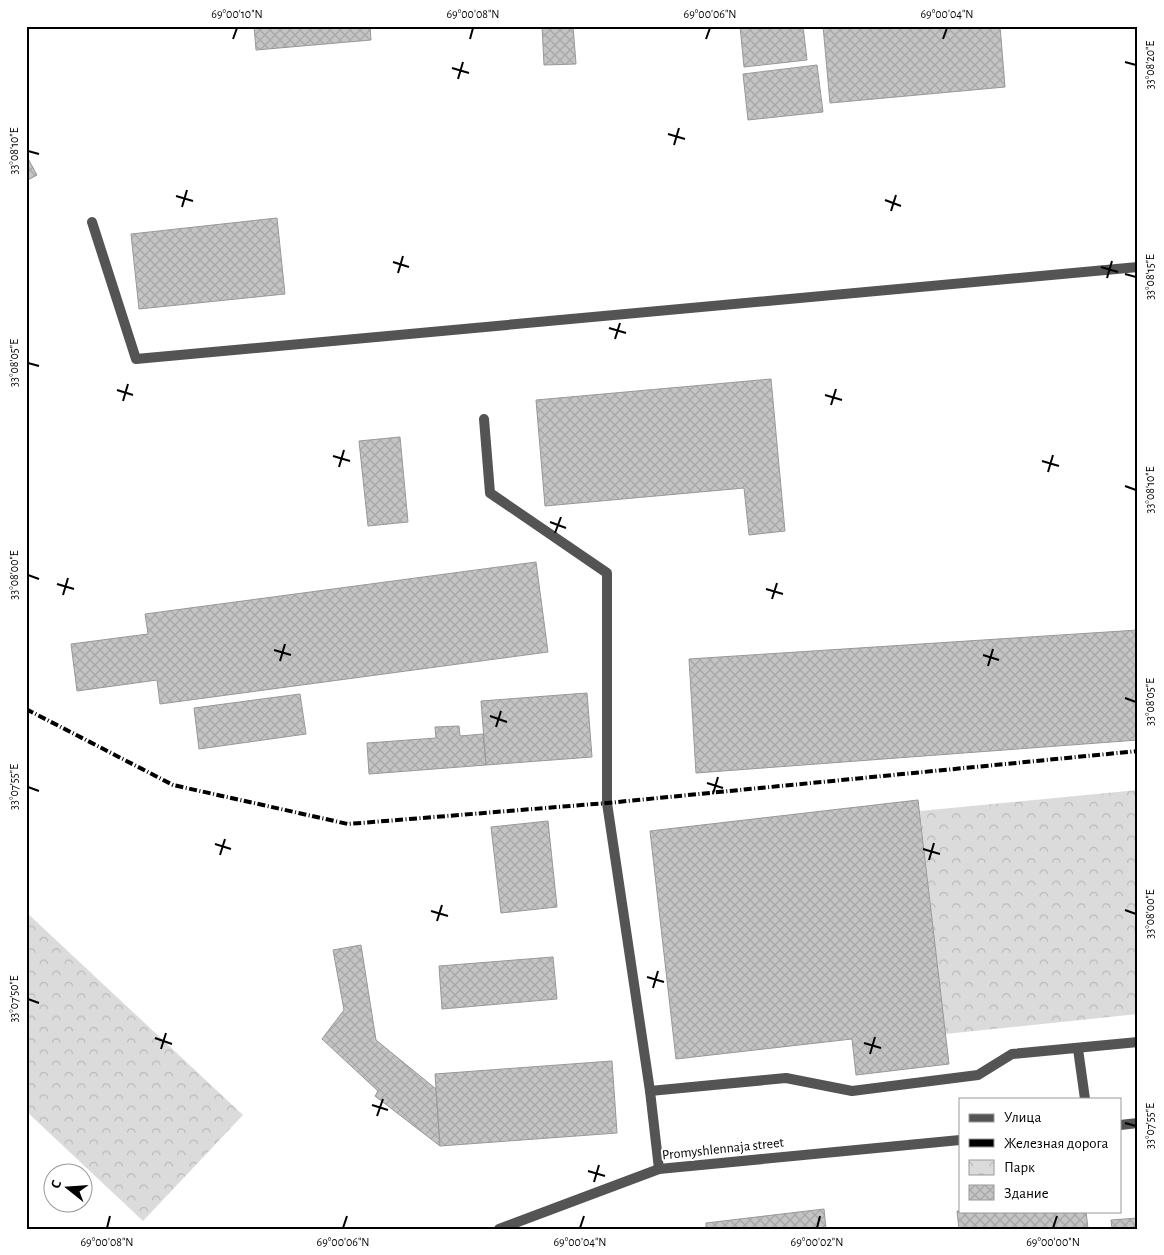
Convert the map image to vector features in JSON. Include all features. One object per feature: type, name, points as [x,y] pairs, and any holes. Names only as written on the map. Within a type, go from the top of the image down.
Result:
[{"type":"street","points":[[92,222],[136,359],[1138,267]]},
{"type":"street","points":[[484,419],[490,494],[607,573],[607,803],[650,1091],[659,1169]]},
{"type":"street","points":[[650,1091],[786,1078],[852,1091],[978,1075],[1012,1054],[1138,1042]]},
{"type":"street","points":[[1078,1049],[1085,1098]]},
{"type":"street","points":[[1122,1124],[1138,1123]]},
{"type":"street","name":"Promyshlennaja street","points":[[500,1229],[659,1169],[959,1140]]},
{"type":"green space","points":[[1138,790],[1138,1014],[945,1034],[920,811]]},
{"type":"green space","points":[[26,912],[243,1115],[143,1221],[92,1173],[92,1162],[80,1162],[26,1111]]},
{"type":"building","points":[[254,26],[370,26],[371,40],[256,50]]},
{"type":"building","points":[[542,26],[573,26],[576,64],[544,65]]},
{"type":"building","points":[[740,26],[803,26],[807,60],[744,67]]},
{"type":"building","points":[[823,26],[1000,26],[1005,87],[830,103]]},
{"type":"building","points":[[817,65],[823,112],[748,120],[743,74]]},
{"type":"building","points":[[26,155],[37,175],[26,181]]},
{"type":"building","points":[[277,218],[285,294],[139,309],[131,234]]},
{"type":"building","points":[[771,379],[785,531],[749,535],[744,488],[545,506],[536,400]]},
{"type":"building","points":[[400,437],[408,522],[368,526],[359,441]]},
{"type":"building","points":[[536,562],[548,652],[160,704],[157,680],[77,691],[71,644],[148,634],[145,614]]},
{"type":"building","points":[[1138,630],[1138,740],[696,773],[689,659]]},
{"type":"building","points":[[587,693],[592,757],[486,765],[481,701]]},
{"type":"building","points":[[300,694],[306,734],[199,749],[194,708]]},
{"type":"building","points":[[459,726],[460,736],[483,734],[486,765],[369,774],[367,743],[436,738],[435,727]]},
{"type":"building","points":[[918,800],[949,1064],[856,1075],[852,1039],[676,1059],[650,831]]},
{"type":"building","points":[[548,821],[557,907],[501,913],[491,827]]},
{"type":"building","points":[[361,945],[376,1040],[436,1089],[440,1146],[375,1096],[378,1091],[322,1039],[344,1010],[333,950]]},
{"type":"building","points":[[553,957],[557,999],[442,1009],[439,966]]},
{"type":"building","points":[[612,1061],[617,1133],[440,1146],[435,1074]]},
{"type":"building","points":[[824,1209],[826,1229],[706,1229],[706,1223]]},
{"type":"building","points":[[957,1211],[1086,1212],[1088,1229],[959,1229]]},
{"type":"building","points":[[1138,1218],[1138,1229],[1112,1229],[1111,1220]]},
{"type":"railway","points":[[26,709],[173,785],[348,824],[607,803],[1138,751]]}]
